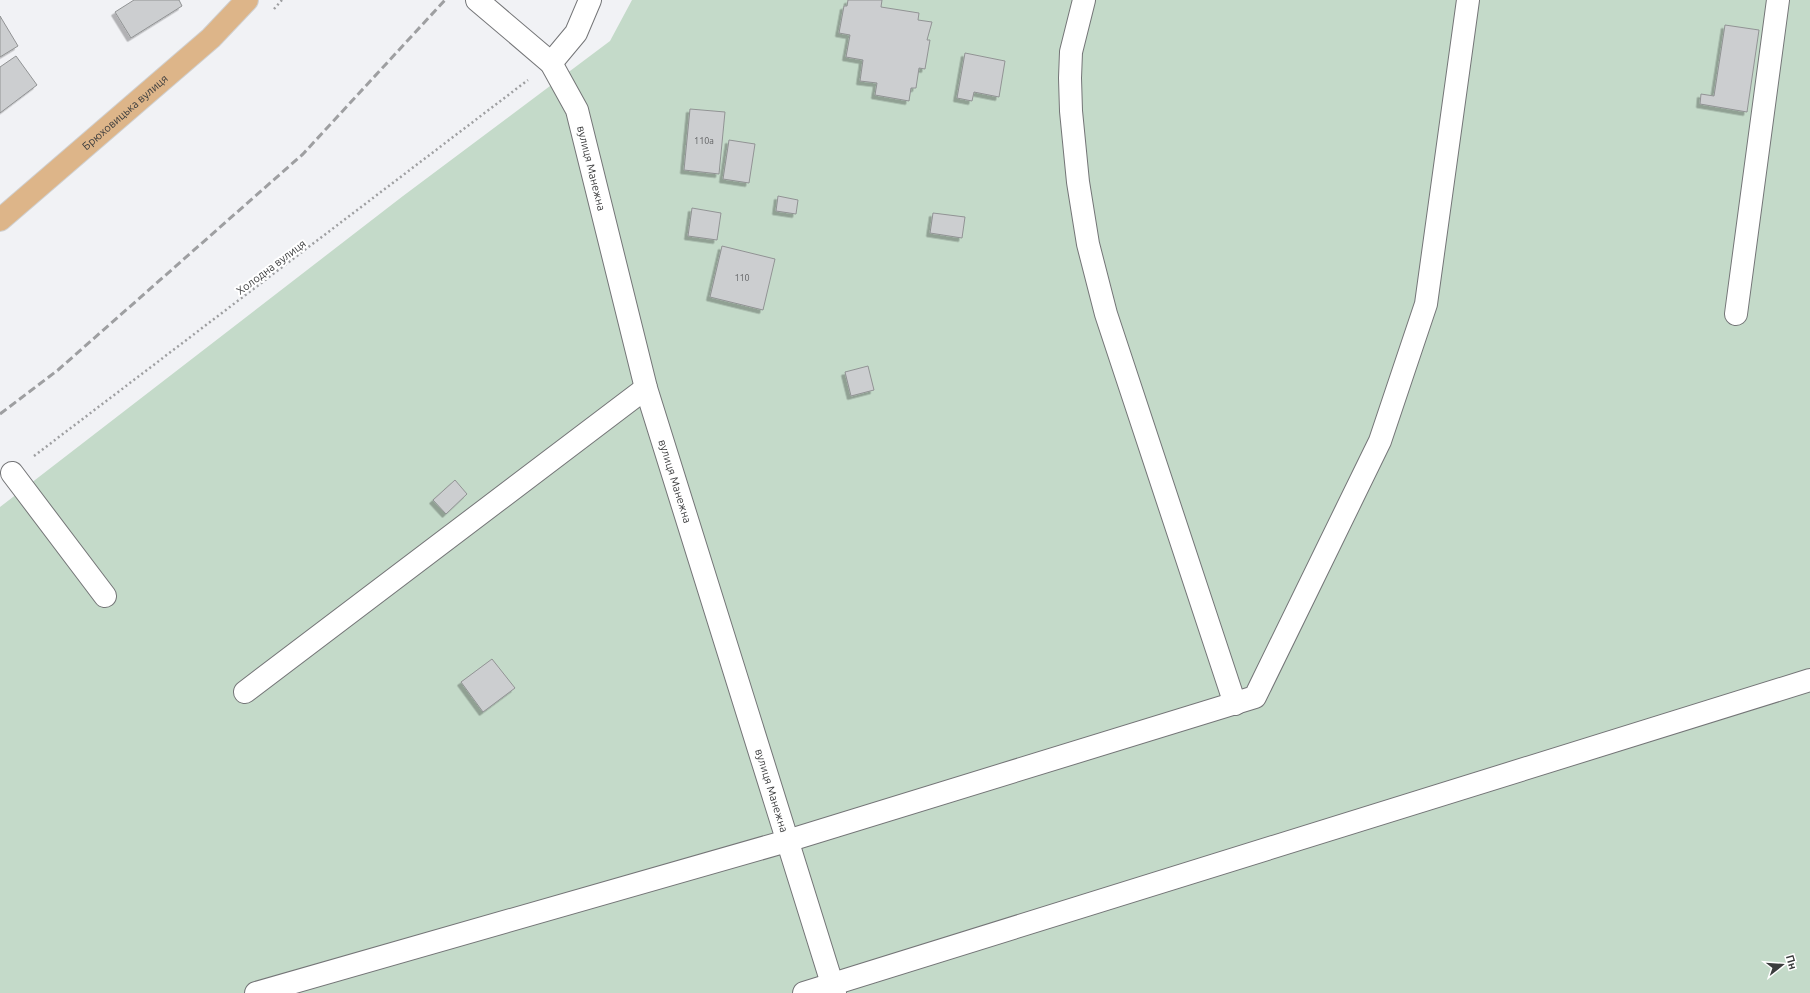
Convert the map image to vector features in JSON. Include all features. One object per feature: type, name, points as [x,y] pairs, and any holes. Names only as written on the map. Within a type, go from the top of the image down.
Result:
[{"type":"main road","name":"Брюховицька вулиця","points":[[0,220],[211,38],[247,0]]},
{"type":"street","name":"вулиця Манежна","points":[[477,0],[551,63],[577,110],[646,388],[833,989]]},
{"type":"street","points":[[551,63],[576,34],[590,0]]},
{"type":"street","points":[[1084,0],[1071,52],[1070,78],[1071,111],[1078,182],[1088,244],[1106,314],[1235,704]]},
{"type":"street","points":[[256,993],[787,841],[1255,697],[1380,441],[1426,304],[1468,0]]},
{"type":"street","points":[[1736,314],[1778,0]]},
{"type":"street","points":[[245,692],[646,388]]},
{"type":"street","points":[[12,472],[105,596]]},
{"type":"street","points":[[804,993],[833,989],[1810,680]]},
{"type":"path","name":"Холодна вулиця","points":[[12,472],[298,257],[551,63]]},
{"type":"green space","points":[[632,0],[1810,0],[1810,993],[0,993],[0,507],[403,196],[610,41]]},
{"type":"building","points":[[134,0],[179,0],[182,6],[131,38],[115,12]]},
{"type":"building","points":[[848,0],[882,0],[881,7],[919,13],[918,20],[932,22],[927,40],[930,40],[925,69],[919,68],[916,88],[911,88],[909,101],[875,95],[877,83],[860,81],[863,60],[846,57],[850,35],[839,33],[844,6],[847,6]]},
{"type":"building","points":[[0,16],[18,46],[0,57]]},
{"type":"building","points":[[1725,25],[1759,30],[1747,112],[1700,104],[1701,94],[1714,96]]},
{"type":"building","points":[[965,53],[1005,61],[999,97],[974,92],[972,101],[957,98]]},
{"type":"building","points":[[16,56],[37,85],[0,113],[0,67]]},
{"type":"building","points":[[690,109],[725,112],[719,174],[684,170]]},
{"type":"building","points":[[729,140],[755,144],[749,183],[723,179]]},
{"type":"building","points":[[778,196],[798,200],[796,214],[776,211]]},
{"type":"building","points":[[692,208],[721,213],[717,240],[688,236]]},
{"type":"building","points":[[933,213],[965,217],[962,238],[930,233]]},
{"type":"building","points":[[722,246],[775,259],[763,310],[710,297]]},
{"type":"building","points":[[868,366],[874,390],[851,396],[845,372]]},
{"type":"building","points":[[455,480],[467,494],[446,514],[433,500]]},
{"type":"building","points":[[492,659],[515,688],[483,712],[461,682]]},
{"type":"railway","points":[[0,414],[58,370],[303,154],[445,0]]}]
